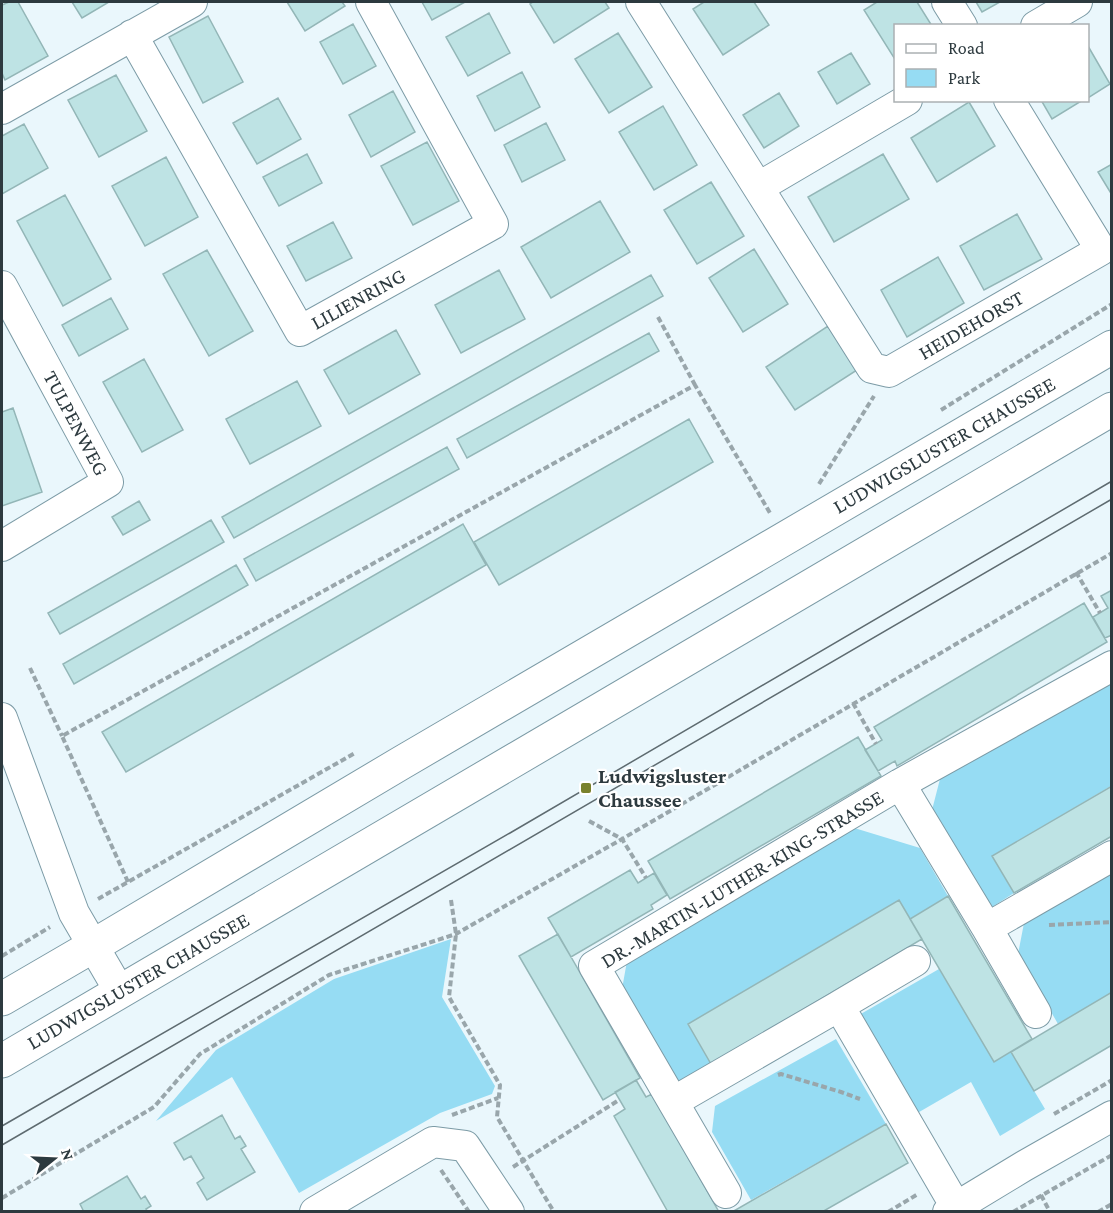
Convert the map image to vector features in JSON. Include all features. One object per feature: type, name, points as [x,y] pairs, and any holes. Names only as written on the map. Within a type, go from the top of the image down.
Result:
[{"type":"street","points":[[2,109],[192,2]]},
{"type":"street","name":"LILIENRING","points":[[132,35],[300,331],[493,224],[371,2]]},
{"type":"street","points":[[641,2],[872,368],[889,372]]},
{"type":"street","points":[[947,2],[961,24]]},
{"type":"street","points":[[1039,24],[1077,2]]},
{"type":"street","points":[[759,187],[904,102]]},
{"type":"street","name":"HEIDEHORST","points":[[889,372],[1101,250],[1010,102]]},
{"type":"street","name":"TULPENWEG","points":[[2,286],[108,482],[2,546]]},
{"type":"street","name":"LUDWIGSLUSTER CHAUSSEE","points":[[2,999],[1112,347]]},
{"type":"street","name":"LUDWIGSLUSTER CHAUSSEE","points":[[2,1061],[1112,409]]},
{"type":"street","name":"DR.-MARTIN-LUTHER-KING-STRASSE","points":[[726,1193],[594,966],[900,784],[1112,666]]},
{"type":"street","points":[[2,718],[74,913],[120,992]]},
{"type":"street","name":"DR.-MARTIN-LUTHER-KING-STRASSE","points":[[900,784],[1036,1014]]},
{"type":"street","points":[[987,928],[1112,856]]},
{"type":"street","points":[[673,1102],[915,961]]},
{"type":"street","points":[[838,1006],[952,1209],[1112,1116]]},
{"type":"street","points":[[315,1212],[433,1142],[465,1146],[509,1212]]},
{"type":"path","points":[[658,317],[770,514]]},
{"type":"path","points":[[819,484],[889,372]]},
{"type":"path","points":[[62,736],[695,385]]},
{"type":"path","points":[[2,1198],[154,1107],[201,1054],[329,975],[456,934],[1112,553]]},
{"type":"path","points":[[1076,572],[1100,612]]},
{"type":"path","points":[[30,668],[128,882]]},
{"type":"path","points":[[853,703],[876,744]]},
{"type":"path","points":[[589,821],[622,839],[646,878]]},
{"type":"path","points":[[451,900],[456,934],[449,997],[500,1085],[497,1117],[554,1212]]},
{"type":"path","points":[[771,1077],[781,1074],[862,1100]]},
{"type":"path","points":[[489,1182],[619,1100]]},
{"type":"path","points":[[1013,1212],[1112,1155]]},
{"type":"path","points":[[1098,1212],[1112,1204]]},
{"type":"green space","points":[[1111,681],[1111,786],[992,856],[1014,893],[989,909],[932,810],[940,779]]},
{"type":"green space","points":[[851,827],[920,848],[948,896],[910,919],[899,900],[688,1024],[711,1064],[678,1084],[622,989],[627,961]]},
{"type":"green space","points":[[1111,870],[1111,993],[1058,1024],[1018,954],[1025,918]]},
{"type":"green space","points":[[451,939],[442,997],[495,1086],[492,1094],[440,1113],[299,1193],[232,1077],[156,1121],[216,1050],[334,979]]},
{"type":"green space","points":[[939,969],[994,1061],[1011,1052],[1045,1109],[1000,1136],[971,1082],[914,1115],[859,1015]]},
{"type":"green space","points":[[836,1039],[886,1124],[751,1200],[712,1132],[715,1106]]},
{"type":"building","points":[[18,2],[48,56],[5,80],[2,73],[2,5]]},
{"type":"building","points":[[72,2],[109,2],[82,18]]},
{"type":"building","points":[[287,2],[342,2],[345,6],[305,31]]},
{"type":"building","points":[[422,2],[465,2],[432,20]]},
{"type":"building","points":[[533,2],[605,2],[609,8],[554,43],[530,4]]},
{"type":"building","points":[[704,2],[754,2],[769,25],[723,55],[693,9]]},
{"type":"building","points":[[877,2],[917,2],[931,24],[894,24],[894,58],[864,10]]},
{"type":"building","points":[[976,2],[1000,2],[982,12]]},
{"type":"building","points":[[489,13],[510,53],[468,76],[446,37]]},
{"type":"building","points":[[208,16],[243,82],[203,103],[169,37]]},
{"type":"building","points":[[353,24],[376,66],[343,84],[320,42]]},
{"type":"building","points":[[618,33],[652,87],[609,113],[575,59]]},
{"type":"building","points":[[1089,48],[1110,84],[1089,97]]},
{"type":"building","points":[[851,53],[870,84],[837,104],[818,72]]},
{"type":"building","points":[[522,72],[540,107],[495,131],[477,96]]},
{"type":"building","points":[[116,75],[147,131],[99,157],[68,100]]},
{"type":"building","points":[[393,91],[415,132],[371,157],[349,115]]},
{"type":"building","points":[[779,93],[799,126],[764,148],[743,115]]},
{"type":"building","points":[[278,98],[301,139],[257,164],[233,123]]},
{"type":"building","points":[[969,102],[995,146],[937,182],[911,138]]},
{"type":"building","points":[[1042,102],[1080,102],[1052,119]]},
{"type":"building","points":[[663,106],[697,165],[654,190],[619,132]]},
{"type":"building","points":[[546,123],[565,160],[522,182],[504,145]]},
{"type":"building","points":[[24,124],[48,168],[2,194],[2,136]]},
{"type":"building","points":[[427,142],[459,201],[413,225],[381,166]]},
{"type":"building","points":[[307,154],[322,183],[279,206],[263,177]]},
{"type":"building","points":[[883,154],[909,199],[834,242],[808,197]]},
{"type":"building","points":[[166,157],[198,217],[145,246],[112,186]]},
{"type":"building","points":[[1112,164],[1112,195],[1098,172]]},
{"type":"building","points":[[711,182],[744,236],[697,264],[664,210]]},
{"type":"building","points":[[65,195],[111,279],[63,306],[17,221]]},
{"type":"building","points":[[600,201],[630,252],[551,298],[521,247]]},
{"type":"building","points":[[1017,214],[1042,259],[984,290],[960,246]]},
{"type":"building","points":[[333,222],[352,258],[306,281],[287,246]]},
{"type":"building","points":[[754,249],[788,304],[743,332],[709,278]]},
{"type":"building","points":[[207,250],[253,331],[209,356],[163,274]]},
{"type":"building","points":[[938,257],[964,303],[907,337],[881,290]]},
{"type":"building","points":[[499,270],[525,319],[461,353],[435,305]]},
{"type":"building","points":[[651,275],[663,296],[234,538],[222,517]]},
{"type":"building","points":[[111,298],[128,329],[79,356],[62,325]]},
{"type":"building","points":[[828,326],[857,370],[795,410],[766,367]]},
{"type":"building","points":[[396,330],[420,374],[349,414],[324,370]]},
{"type":"building","points":[[649,333],[659,351],[467,458],[457,439]]},
{"type":"building","points":[[144,359],[183,430],[142,452],[103,382]]},
{"type":"building","points":[[297,381],[321,426],[250,464],[226,419]]},
{"type":"building","points":[[13,408],[42,492],[2,506],[2,412]]},
{"type":"building","points":[[689,419],[713,462],[499,585],[474,542]]},
{"type":"building","points":[[447,447],[459,469],[256,581],[244,559]]},
{"type":"building","points":[[139,501],[150,520],[123,535],[112,517]]},
{"type":"building","points":[[211,520],[224,542],[60,634],[48,613]]},
{"type":"building","points":[[463,524],[486,565],[126,772],[102,732]]},
{"type":"building","points":[[236,565],[248,585],[74,684],[63,664]]},
{"type":"building","points":[[1112,590],[1112,635],[1105,638],[1093,617],[1108,608],[1101,596]]},
{"type":"building","points":[[1084,603],[1107,642],[897,766],[895,761],[878,771],[865,750],[882,740],[874,727]]},
{"type":"building","points":[[858,737],[881,776],[670,899],[648,861]]},
{"type":"building","points":[[1112,786],[1112,836],[1014,893],[992,856]]},
{"type":"building","points":[[630,870],[638,883],[654,873],[667,895],[651,905],[653,909],[571,957],[548,918]]},
{"type":"building","points":[[948,896],[1032,1039],[994,1062],[910,919]]},
{"type":"building","points":[[899,900],[922,939],[711,1064],[688,1024]]},
{"type":"building","points":[[558,934],[640,1078],[603,1100],[519,956]]},
{"type":"building","points":[[1112,992],[1112,1045],[1034,1091],[1011,1052]]},
{"type":"building","points":[[636,1080],[646,1097],[652,1094],[719,1212],[668,1212],[614,1116],[625,1109],[615,1092]]},
{"type":"building","points":[[222,1115],[235,1139],[240,1136],[246,1146],[241,1149],[255,1172],[207,1200],[197,1183],[204,1178],[191,1156],[184,1160],[174,1143]]},
{"type":"building","points":[[886,1124],[908,1163],[822,1212],[732,1212]]},
{"type":"building","points":[[127,1176],[141,1199],[145,1196],[151,1206],[146,1209],[148,1212],[84,1212],[80,1204]]},
{"type":"tram line","points":[[2,1126],[510,833],[1112,481]]},
{"type":"tram line","points":[[2,1145],[1112,499]]},
{"type":"place","name":"Ludwigsluster Chaussee","points":[[586,788]]}]
